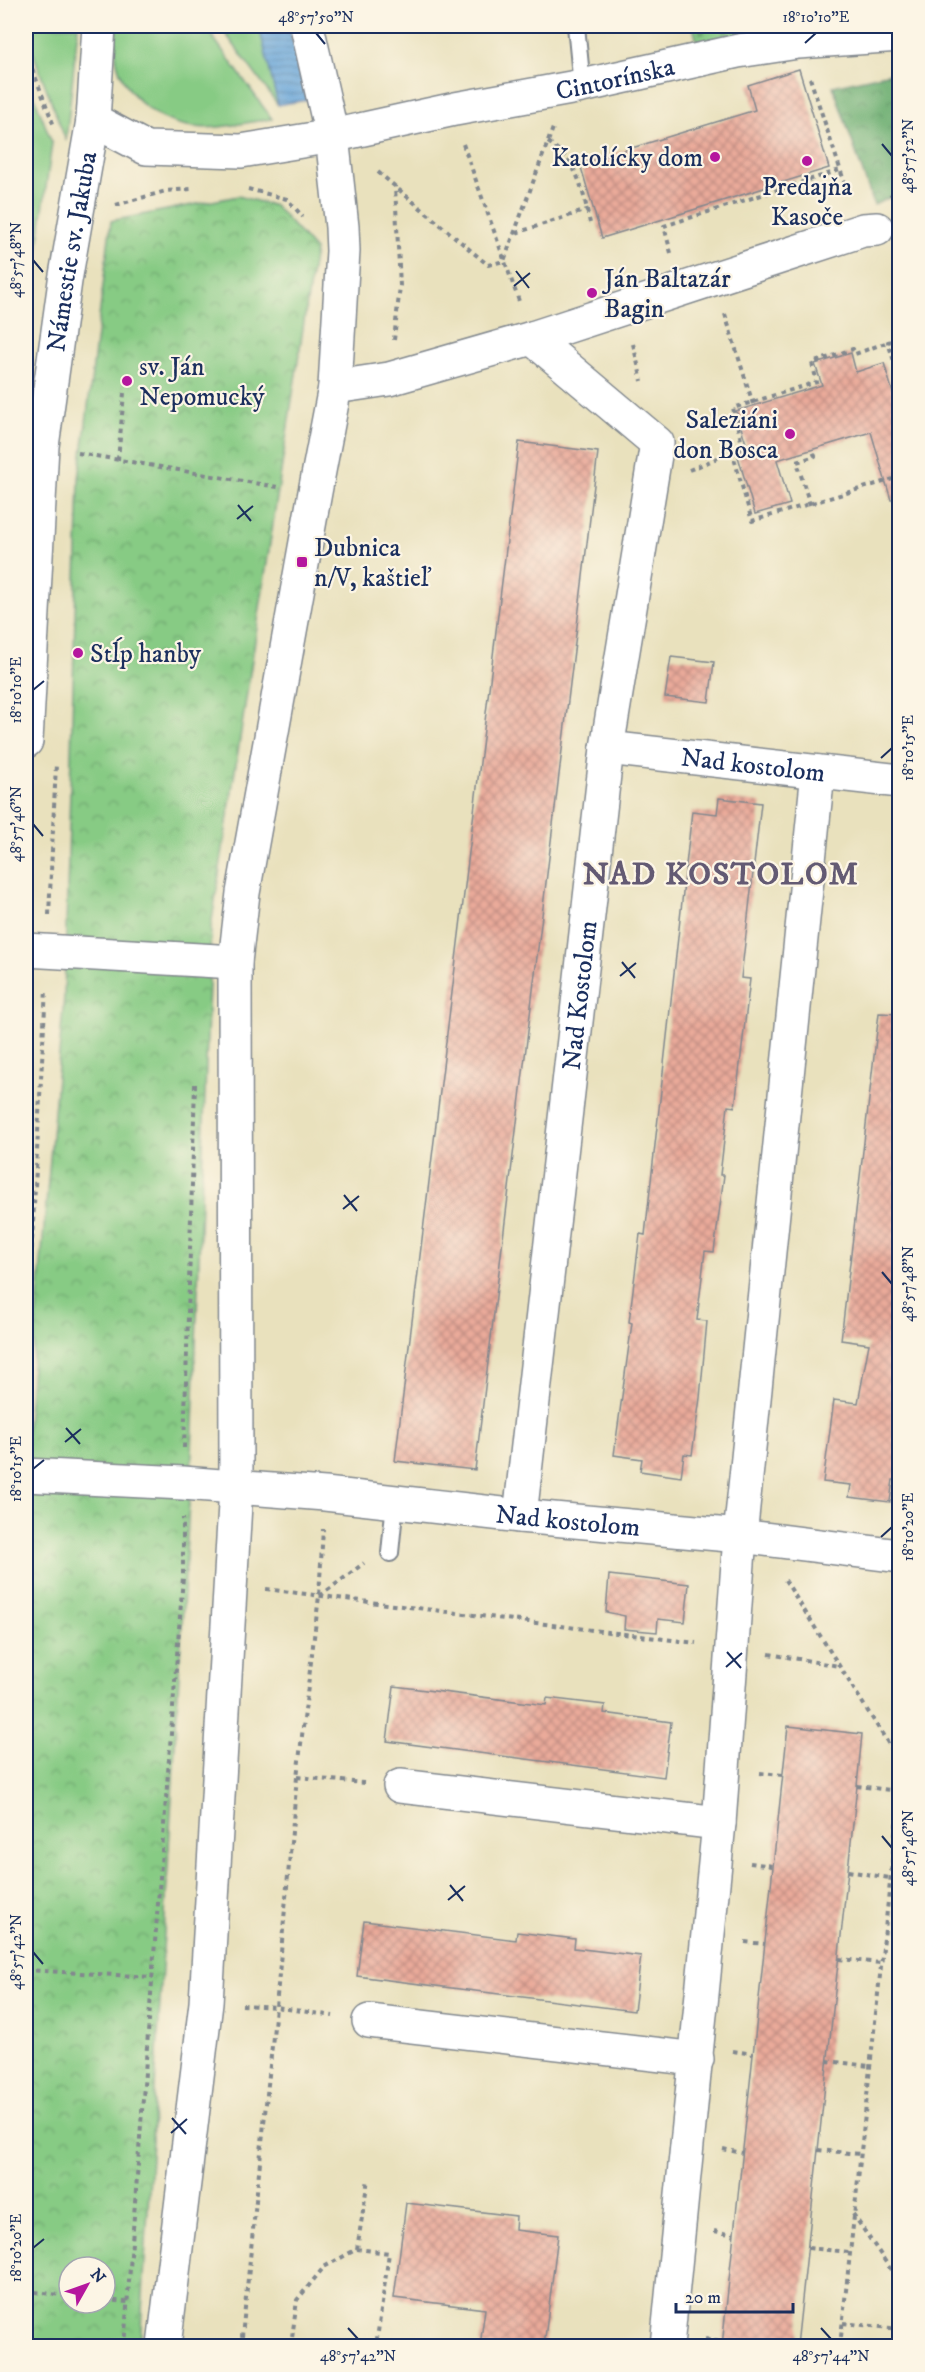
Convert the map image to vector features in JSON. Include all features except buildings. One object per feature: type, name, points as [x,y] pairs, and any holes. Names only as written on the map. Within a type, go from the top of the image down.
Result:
[{"type":"street","name":"Námestie sv. Jakuba","points":[[26,741],[42,446],[65,281],[93,120],[99,26]]},
{"type":"street","points":[[164,2346],[206,2002],[236,1488],[235,962],[243,893],[335,387],[343,251],[332,136],[307,26]]},
{"type":"street","name":"Cintorínska","points":[[93,120],[146,148],[241,151],[332,136],[444,111],[582,86],[738,51],[798,42],[900,35]]},
{"type":"street","points":[[335,387],[389,379],[532,338],[863,230],[877,229]]},
{"type":"street","name":"Nad Kostolom","points":[[520,1516],[607,748],[657,443],[532,338]]},
{"type":"street","name":"Nad kostolom","points":[[607,748],[900,781]]},
{"type":"street","points":[[667,2346],[697,2059],[719,1822],[732,1648],[749,1537],[818,772]]},
{"type":"street","points":[[37,951],[235,962]]},
{"type":"street","name":"Nad kostolom","points":[[26,1475],[183,1483],[395,1502],[749,1537],[900,1556]]},
{"type":"street","points":[[400,1786],[719,1822]]},
{"type":"street","points":[[369,2022],[697,2059]]},
{"type":"lane","points":[[576,26],[582,86]]},
{"type":"lane","points":[[390,1553],[395,1502]]},
{"type":"path","points":[[807,69],[851,202]]},
{"type":"path","points":[[504,261],[555,125]]},
{"type":"path","points":[[463,142],[520,305]]},
{"type":"path","points":[[548,142],[568,157],[576,170],[590,223]]},
{"type":"path","points":[[664,226],[840,170]]},
{"type":"path","points":[[378,172],[488,265],[504,261]]},
{"type":"path","points":[[389,379],[400,286],[395,186]]},
{"type":"path","points":[[110,207],[166,192],[198,188]]},
{"type":"path","points":[[242,188],[287,199],[308,222]]},
{"type":"path","points":[[515,234],[592,208]]},
{"type":"path","points":[[662,220],[680,290]]},
{"type":"path","points":[[712,279],[753,404]]},
{"type":"path","points":[[624,307],[643,386]]},
{"type":"path","points":[[687,471],[745,447],[733,408],[753,404],[818,382],[812,363],[852,349],[855,354],[900,339]]},
{"type":"path","points":[[888,342],[900,381]]},
{"type":"path","points":[[118,460],[124,393]]},
{"type":"path","points":[[42,446],[315,492]]},
{"type":"path","points":[[810,504],[797,462],[815,456],[812,449]]},
{"type":"path","points":[[732,451],[752,521],[900,477]]},
{"type":"path","points":[[26,1348],[37,951],[56,761]]},
{"type":"path","points":[[124,2346],[183,1577],[183,1483],[196,1079]]},
{"type":"path","points":[[241,2346],[297,1777],[319,1596],[324,1520]]},
{"type":"path","points":[[749,1537],[839,1666],[900,1762]]},
{"type":"path","points":[[319,1596],[362,1564]]},
{"type":"path","points":[[230,1584],[732,1648],[839,1666]]},
{"type":"path","points":[[297,1777],[400,1786]]},
{"type":"path","points":[[840,2346],[899,1791],[858,1786]]},
{"type":"path","points":[[848,1872],[890,1878]]},
{"type":"path","points":[[838,1959],[881,1963]]},
{"type":"path","points":[[26,1970],[153,1977]]},
{"type":"path","points":[[276,2007],[369,2022]]},
{"type":"path","points":[[827,2061],[870,2066]]},
{"type":"path","points":[[818,2150],[860,2154]]},
{"type":"path","points":[[357,2249],[368,2179]]},
{"type":"path","points":[[853,2214],[900,2283]]},
{"type":"path","points":[[808,2248],[849,2252]]},
{"type":"path","points":[[291,2346],[297,2300],[324,2267],[357,2249],[389,2253],[376,2346]]},
{"type":"path","points":[[26,2291],[57,2294]]},
{"type":"path","points":[[117,2301],[128,2302]]},
{"type":"path","points":[[843,2323],[900,2329]]},
{"type":"path","points":[[26,2333],[34,2346]]},
{"type":"green space","points":[[26,26],[78,26],[66,141],[26,34]]},
{"type":"green space","points":[[117,26],[205,26],[272,119],[203,128],[167,120],[155,113],[134,95],[120,71],[116,58]]},
{"type":"green space","points":[[220,26],[259,26],[278,105]]},
{"type":"green space","points":[[693,26],[807,26],[697,42]]},
{"type":"green space","points":[[899,71],[899,193],[874,205],[833,86]]},
{"type":"green space","points":[[26,75],[52,143],[26,336]]},
{"type":"green space","points":[[238,196],[275,206],[315,250],[211,927],[192,1452],[140,2346],[26,2346],[26,1436],[64,997],[79,479],[111,221]]},
{"type":"water","points":[[259,26],[289,26],[307,100],[278,105]]},
{"type":"place","name":"Katolícky dom","points":[[715,157]]},
{"type":"place","name":"Predajňa Kasoče","points":[[807,161]]},
{"type":"place","name":"Ján Baltazár Bagin","points":[[592,293]]},
{"type":"place","name":"sv. Ján Nepomucký","points":[[127,381]]},
{"type":"place","name":"Saleziáni don Bosca","points":[[790,434]]},
{"type":"place","name":"Dubnica n/V, kaštieľ","points":[[302,562]]},
{"type":"place","name":"Stĺp hanby","points":[[78,653]]},
{"type":"district","name":"NAD KOSTOLOM","points":[[721,873]]}]
